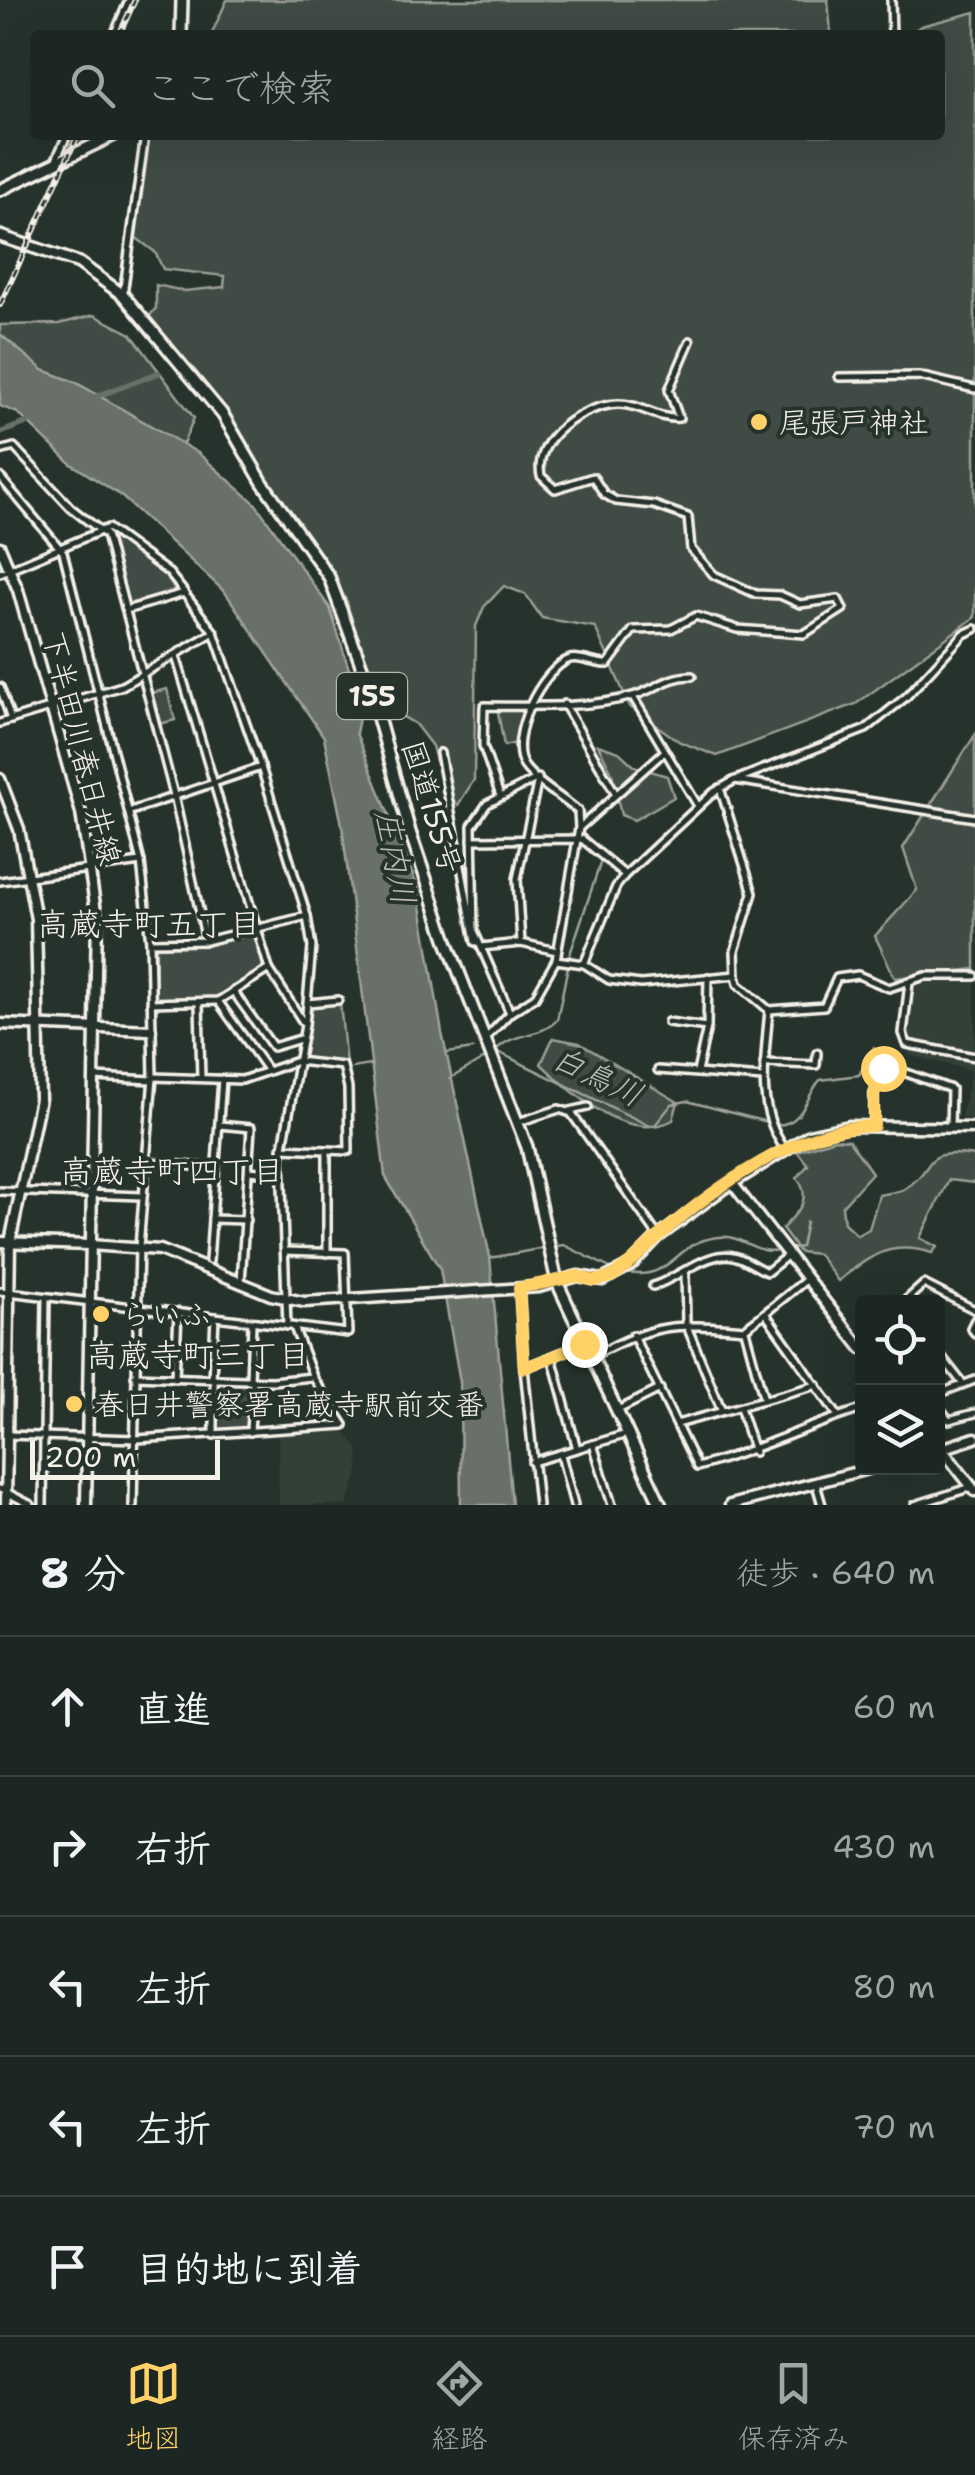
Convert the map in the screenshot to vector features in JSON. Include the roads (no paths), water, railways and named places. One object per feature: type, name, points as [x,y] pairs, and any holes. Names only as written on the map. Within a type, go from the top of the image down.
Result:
[{"type":"highway","points":[[181,30],[182,0]]},
{"type":"highway","points":[[0,190],[104,140]]},
{"type":"highway","name":"国道155号","points":[[0,236],[80,263],[123,295],[232,427],[263,484],[338,595],[410,832],[533,1169],[557,1282],[661,1505]]},
{"type":"street","points":[[116,30],[129,0]]},
{"type":"street","points":[[891,0],[892,30]]},
{"type":"street","points":[[53,167],[65,140]]},
{"type":"street","points":[[123,295],[144,140]]},
{"type":"street","points":[[485,1039],[510,1013],[534,997],[559,961],[580,828],[578,810],[521,760],[522,728],[544,681],[568,660],[608,664],[633,630],[671,629],[701,616],[737,629],[804,634],[843,609],[838,599],[800,604],[780,595],[756,594],[714,576],[691,549],[688,517],[654,505],[616,500],[587,476],[554,489],[540,476],[542,458],[558,430],[573,418],[619,404],[678,418],[669,390],[690,340]]},
{"type":"street","points":[[839,377],[918,376],[975,389]]},
{"type":"street","points":[[0,451],[14,447],[71,508],[101,530],[174,796],[206,941]]},
{"type":"street","points":[[0,477],[60,547],[131,810],[140,862],[150,942],[153,1078],[139,1247],[133,1505]]},
{"type":"street","points":[[0,573],[108,528],[154,562],[214,632],[261,767],[307,916],[312,946],[305,1025],[282,1148],[286,1300],[291,1327],[313,1377],[344,1425],[132,1438],[7,1435]]},
{"type":"street","name":"下半田川春日井線","points":[[0,547],[10,568],[52,708],[92,869],[96,918],[95,1028],[86,1505]]},
{"type":"street","points":[[126,610],[184,593]]},
{"type":"street","points":[[584,964],[616,886],[698,806],[735,780],[866,729],[906,697],[964,634],[975,629]]},
{"type":"street","points":[[0,723],[100,694],[143,675],[214,632]]},
{"type":"street","points":[[176,656],[268,969],[305,1025]]},
{"type":"street","points":[[500,796],[484,746],[484,706],[564,704],[633,696],[668,678],[692,676]]},
{"type":"street","points":[[0,687],[11,720]]},
{"type":"street","points":[[633,696],[698,806]]},
{"type":"street","points":[[564,704],[616,794]]},
{"type":"street","points":[[580,828],[664,751]]},
{"type":"street","points":[[440,753],[470,931],[481,947]]},
{"type":"street","points":[[131,810],[261,767]]},
{"type":"street","points":[[510,1013],[474,930],[472,840],[478,815],[500,796],[538,778]]},
{"type":"street","points":[[521,944],[517,878],[538,778]]},
{"type":"street","points":[[0,779],[19,828],[30,878],[36,918],[39,1028],[38,1120],[22,1192],[5,1242],[6,1505]]},
{"type":"street","points":[[735,780],[975,818]]},
{"type":"street","points":[[720,788],[752,893],[735,951],[736,975],[738,984],[769,1010],[824,1006],[837,978],[850,974],[890,988],[926,976],[975,976]]},
{"type":"street","points":[[472,840],[578,838],[625,875]]},
{"type":"street","points":[[0,881],[140,862]]},
{"type":"street","points":[[150,942],[206,941],[307,916]]},
{"type":"street","points":[[481,947],[521,944],[558,951]]},
{"type":"street","points":[[559,961],[584,964],[617,982],[672,983],[736,975]]},
{"type":"street","points":[[151,1004],[218,1001],[268,969]]},
{"type":"street","points":[[697,1072],[707,1027],[708,977]]},
{"type":"street","points":[[909,984],[903,1033],[906,1044],[975,1057]]},
{"type":"street","points":[[232,992],[274,1047],[302,1038]]},
{"type":"street","points":[[308,1003],[338,1000]]},
{"type":"street","points":[[218,1001],[268,1071]]},
{"type":"street","points":[[199,1003],[201,1078]]},
{"type":"street","points":[[769,1010],[762,1078],[773,1130],[785,1150]]},
{"type":"street","points":[[668,1022],[707,1027]]},
{"type":"street","points":[[0,1024],[152,1030]]},
{"type":"street","points":[[764,1062],[816,1065],[817,1054]]},
{"type":"street","points":[[94,1077],[242,1080],[297,1061],[343,1066],[348,1088],[349,1151],[282,1148]]},
{"type":"street","points":[[874,1126],[874,1094],[883,1068],[890,1066],[951,1089],[950,1128]]},
{"type":"street","points":[[658,1070],[762,1078]]},
{"type":"street","points":[[209,1261],[222,1079]]},
{"type":"street","points":[[518,1122],[559,1108],[588,1108]]},
{"type":"street","points":[[567,1111],[658,1236]]},
{"type":"street","points":[[219,1125],[252,1128],[242,1282]]},
{"type":"street","points":[[5,1242],[139,1247],[198,1263],[286,1300],[346,1300],[519,1288],[578,1276],[594,1281],[631,1266],[658,1236],[785,1150],[832,1130],[874,1126],[975,1128]]},
{"type":"street","points":[[327,1151],[327,1253]]},
{"type":"street","points":[[146,1162],[216,1168]]},
{"type":"street","points":[[249,1172],[281,1174]]},
{"type":"street","points":[[732,1184],[855,1340]]},
{"type":"street","points":[[0,1191],[143,1196]]},
{"type":"street","points":[[212,1218],[246,1220]]},
{"type":"street","points":[[4,1292],[348,1334],[345,1253],[285,1252]]},
{"type":"street","points":[[652,1286],[685,1274],[702,1259],[731,1256],[767,1272],[789,1256]]},
{"type":"street","points":[[685,1274],[686,1324],[722,1411]]},
{"type":"street","points":[[590,1357],[654,1326],[686,1324],[744,1330],[808,1279]]},
{"type":"street","points":[[912,1295],[924,1284],[975,1310]]},
{"type":"street","points":[[519,1288],[538,1505]]},
{"type":"street","points":[[42,1505],[46,1297]]},
{"type":"street","points":[[176,1378],[178,1312]]},
{"type":"street","points":[[765,1312],[838,1416]]},
{"type":"street","points":[[214,1434],[215,1316]]},
{"type":"street","points":[[975,1320],[971,1328],[975,1333]]},
{"type":"street","points":[[250,1432],[252,1323]]},
{"type":"street","points":[[744,1330],[764,1400]]},
{"type":"street","points":[[634,1335],[697,1468],[754,1452],[792,1432],[855,1411]]},
{"type":"street","points":[[524,1368],[584,1344]]},
{"type":"street","points":[[552,1358],[577,1449]]},
{"type":"street","points":[[945,1361],[963,1384]]},
{"type":"street","points":[[136,1376],[251,1380],[313,1377]]},
{"type":"street","points":[[945,1391],[975,1380]]},
{"type":"street","points":[[676,1424],[817,1385]]},
{"type":"street","points":[[616,1410],[660,1390]]},
{"type":"street","points":[[740,1406],[754,1452]]},
{"type":"street","points":[[945,1415],[949,1420],[975,1413]]},
{"type":"street","points":[[532,1462],[628,1434]]},
{"type":"street","points":[[945,1446],[975,1438]]},
{"type":"street","points":[[593,1444],[612,1505]]},
{"type":"street","points":[[561,1454],[574,1505]]},
{"type":"street","points":[[915,1505],[973,1489],[945,1455]]},
{"type":"street","points":[[730,1505],[855,1472]]},
{"type":"street","points":[[816,1482],[822,1505]]},
{"type":"street","points":[[3,1490],[31,1505]]},
{"type":"water","name":"庄内川","points":[[0,334],[43,370],[75,382],[198,453],[255,503],[330,608],[361,708],[356,733],[418,888],[442,1033],[490,1257],[512,1505],[461,1505],[460,1382],[440,1269],[385,1176],[342,825],[324,737],[225,592],[120,495],[70,463],[18,413],[0,406]]},
{"type":"waterway","points":[[95,397],[158,373]]},
{"type":"waterway","points":[[0,433],[36,419]]},
{"type":"waterway","name":"白鳥川","points":[[601,861],[571,951],[557,1020],[542,1030],[510,1040],[496,1051],[648,1125],[655,1125],[672,1104],[687,1101],[778,1125],[799,1115],[820,1080],[859,1075],[874,1047]]},
{"type":"waterway","points":[[447,1053],[473,1049]]},
{"type":"waterway","name":"白鳥川","points":[[449,1079],[487,1057]]},
{"type":"waterway","points":[[352,1068],[370,1065]]},
{"type":"waterway","points":[[622,1272],[638,1274],[661,1269],[694,1244],[714,1238],[729,1237],[767,1251],[801,1247],[806,1222]]},
{"type":"waterway","points":[[557,1246],[564,1245],[614,1270]]},
{"type":"waterway","points":[[490,1258],[544,1248]]},
{"type":"railway","points":[[121,30],[135,0]]},
{"type":"railway","points":[[0,305],[76,140]]},
{"type":"place","name":"尾張戸神社","points":[[759,422]]},
{"type":"place","name":"らいふ","points":[[101,1314]]},
{"type":"place","name":"春日井警察署高蔵寺駅前交番","points":[[74,1404]]},
{"type":"district","name":"高蔵寺町五丁目","points":[[149,923]]},
{"type":"district","name":"高蔵寺町四丁目","points":[[172,1170]]},
{"type":"district","name":"高蔵寺町三丁目","points":[[198,1354]]}]
